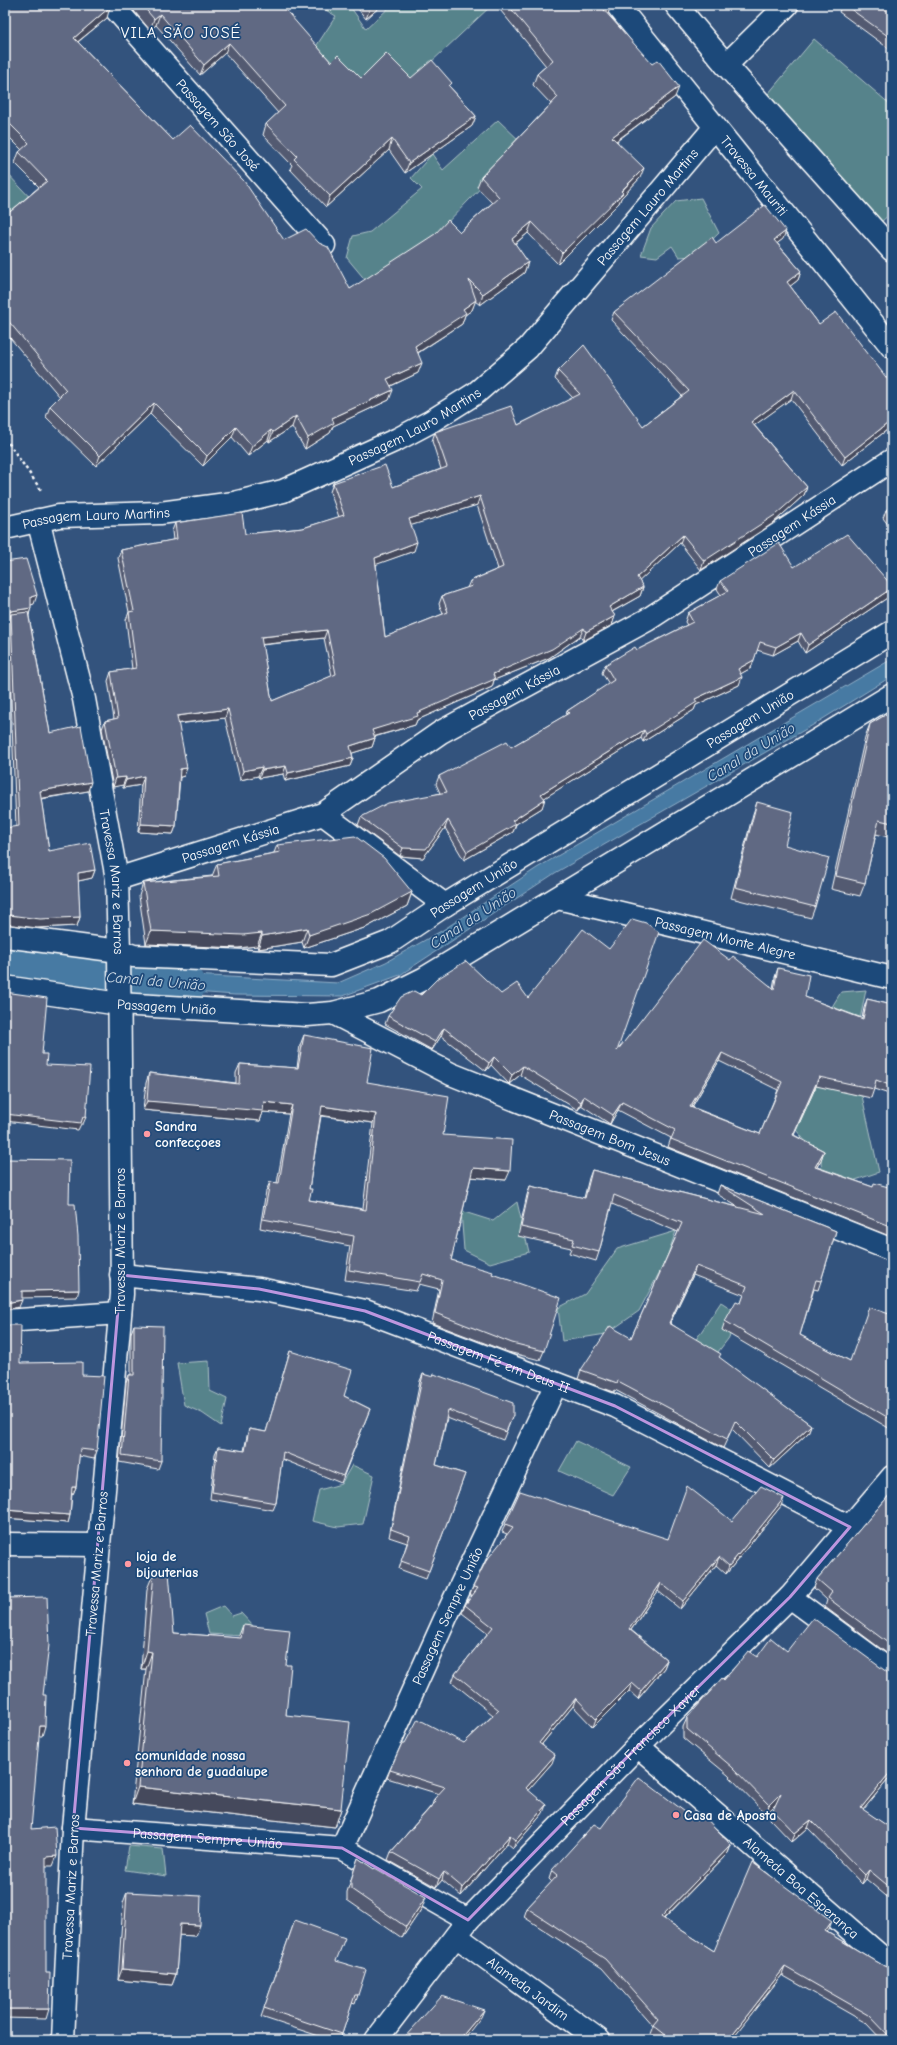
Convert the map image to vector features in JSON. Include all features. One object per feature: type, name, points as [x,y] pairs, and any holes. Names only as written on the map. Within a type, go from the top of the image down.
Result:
[{"type":"street","name":"Passagem São José","points":[[112,5],[324,245]]},
{"type":"street","name":"Travessa Mauriti","points":[[618,5],[892,346]]},
{"type":"street","points":[[676,5],[726,65],[892,250]]},
{"type":"street","points":[[726,65],[787,5]]},
{"type":"street","name":"Passagem Lauro Martins","points":[[5,528],[48,518],[160,513],[234,503],[276,493],[338,467],[430,422],[476,393],[528,348],[715,127]]},
{"type":"street","name":"Passagem Kássia","points":[[117,879],[323,814],[441,732],[647,620],[892,460]]},
{"type":"street","name":"Travessa Mariz e Barros","points":[[48,518],[84,699],[117,879],[119,958],[120,1313],[98,1545],[74,1828],[63,2040]]},
{"type":"street","name":"Passagem União","points":[[5,936],[119,958],[134,956],[331,965],[390,942],[445,905],[892,632]]},
{"type":"street","name":"Passagem União","points":[[5,988],[307,1015],[333,1013],[379,1002],[425,978],[892,695]]},
{"type":"street","points":[[323,814],[445,905]]},
{"type":"street","name":"Passagem Monte Alegre","points":[[558,898],[892,978]]},
{"type":"street","name":"Passagem Bom Jesus","points":[[333,1013],[451,1074],[892,1250]]},
{"type":"street","name":"Passagem Fé em Deus II","points":[[121,1275],[259,1289],[365,1311],[615,1406],[850,1527]]},
{"type":"street","points":[[5,1321],[120,1313]]},
{"type":"street","name":"Passagem Sempre União","points":[[342,1848],[446,1617],[556,1384]]},
{"type":"street","name":"Passagem São Francisco Xavier","points":[[376,2040],[462,1928],[638,1746],[790,1597],[892,1476]]},
{"type":"street","points":[[5,1544],[98,1545]]},
{"type":"street","points":[[790,1597],[892,1672]]},
{"type":"street","name":"Alameda Boa Esperança","points":[[638,1746],[892,1966]]},
{"type":"street","name":"Passagem Sempre União","points":[[74,1828],[342,1848],[462,1928]]},
{"type":"street","name":"Alameda Jardim","points":[[462,1928],[599,2040]]},
{"type":"path","points":[[5,438],[48,518]]},
{"type":"highlighted area","points":[[121,1275],[259,1289],[365,1311],[615,1406],[850,1527],[790,1597],[638,1746],[468,1920],[342,1848],[73,1828]]},
{"type":"green space","points":[[317,5],[349,5],[366,29],[392,5],[492,5],[412,80],[355,87],[311,54],[336,16]]},
{"type":"green space","points":[[814,39],[892,106],[892,212],[880,223],[768,94]]},
{"type":"green space","points":[[498,120],[523,144],[442,228],[424,251],[367,282],[347,258],[353,236],[370,232],[422,189],[411,178],[432,154],[443,170]]},
{"type":"green space","points":[[5,171],[36,204],[5,222]]},
{"type":"green space","points":[[701,198],[719,233],[695,256],[679,257],[672,246],[657,257],[641,255],[651,228],[676,201]]},
{"type":"green space","points":[[5,643],[17,681],[5,682]]},
{"type":"green space","points":[[866,990],[845,1092],[862,1096],[879,1172],[841,1185],[823,1202],[821,1160],[796,1130],[820,1077],[827,1015],[841,992]]},
{"type":"green space","points":[[517,1202],[529,1252],[490,1263],[464,1250],[461,1211],[493,1221]]},
{"type":"green space","points":[[676,1231],[666,1260],[639,1311],[606,1334],[562,1341],[558,1308],[585,1294],[617,1249]]},
{"type":"green space","points":[[721,1302],[741,1315],[728,1339],[711,1361],[691,1347]]},
{"type":"green space","points":[[209,1361],[210,1391],[227,1399],[221,1426],[202,1413],[184,1405],[177,1363]]},
{"type":"green space","points":[[576,1441],[631,1467],[613,1495],[559,1471]]},
{"type":"green space","points":[[352,1465],[374,1475],[363,1524],[338,1527],[312,1521],[319,1490],[341,1484]]},
{"type":"green space","points":[[223,1606],[232,1616],[241,1613],[254,1627],[244,1636],[209,1634],[204,1614]]},
{"type":"green space","points":[[129,1846],[163,1849],[166,1876],[125,1870]]},
{"type":"water","points":[[892,659],[892,676],[813,725],[555,873],[400,975],[343,996],[235,995],[140,988],[137,972],[338,983],[386,962],[443,930],[537,868]]},
{"type":"water","points":[[5,952],[99,963],[95,986],[5,973]]},
{"type":"building","points":[[5,5],[109,5],[110,7],[74,38],[173,140],[190,125],[244,181],[284,240],[306,229],[319,243],[328,247],[350,289],[435,234],[448,220],[460,232],[499,197],[481,177],[558,97],[537,74],[553,60],[508,5],[609,5],[604,10],[652,64],[658,60],[679,87],[612,137],[644,168],[621,191],[623,193],[562,253],[532,222],[512,239],[528,262],[483,294],[469,280],[476,300],[463,309],[466,313],[415,346],[422,363],[387,379],[393,390],[332,418],[334,423],[308,438],[296,416],[273,432],[271,430],[252,446],[236,427],[207,456],[154,403],[100,456],[50,406],[66,390],[5,317],[5,216],[47,181],[19,152],[29,143],[5,119]]},
{"type":"building","points":[[142,5],[286,5],[283,7],[331,62],[338,55],[361,78],[386,53],[411,78],[432,60],[452,83],[449,86],[476,116],[409,163],[392,139],[330,196],[294,159],[297,156],[266,124],[285,106],[229,43],[204,65],[160,14],[154,19]]},
{"type":"building","points":[[367,5],[374,5],[370,8]]},
{"type":"building","points":[[845,5],[892,5],[892,39]]},
{"type":"building","points":[[765,205],[786,231],[774,240],[801,271],[787,282],[819,324],[836,312],[892,385],[892,420],[845,457],[794,390],[751,422],[807,487],[775,515],[704,561],[683,535],[637,577],[643,587],[609,607],[615,616],[586,632],[584,628],[552,649],[493,674],[495,679],[417,713],[418,716],[372,730],[375,738],[350,746],[353,758],[288,773],[286,766],[262,770],[262,767],[243,771],[228,709],[177,716],[187,768],[180,769],[176,826],[141,824],[144,776],[126,780],[126,777],[116,778],[105,721],[118,718],[111,672],[136,668],[129,612],[134,611],[121,550],[177,539],[175,523],[242,513],[245,534],[303,528],[344,515],[333,483],[385,465],[393,487],[447,467],[435,432],[511,406],[518,425],[580,394],[558,371],[584,345],[643,426],[689,391],[614,312],[712,237],[716,243]],"holes":[[[480,496],[503,567],[470,581],[472,586],[442,596],[448,612],[385,637],[375,558],[417,542],[409,519]],[[327,630],[336,674],[272,701],[261,637]]]},
{"type":"building","points":[[892,505],[892,518],[886,510]]},
{"type":"building","points":[[847,534],[892,586],[892,588],[808,645],[801,633],[776,647],[760,642],[754,660],[738,669],[742,677],[695,699],[697,702],[646,734],[644,730],[541,794],[545,799],[512,821],[516,824],[467,852],[448,820],[426,849],[403,848],[361,817],[388,803],[447,792],[439,776],[507,741],[511,747],[569,713],[567,711],[614,680],[605,665],[635,647],[637,650],[693,622],[688,613],[728,591],[720,581],[779,543],[794,567]]},
{"type":"building","points":[[26,559],[37,595],[31,597],[31,608],[5,612],[5,562]]},
{"type":"building","points":[[28,612],[50,733],[81,726],[91,782],[40,791],[49,851],[90,843],[95,870],[78,873],[80,917],[40,919],[9,915],[5,916],[5,828],[19,826],[11,614]]},
{"type":"building","points":[[892,711],[892,823],[879,820],[865,883],[836,876],[870,724]]},
{"type":"building","points":[[757,802],[793,812],[785,845],[829,858],[815,907],[735,887]]},
{"type":"building","points":[[355,836],[384,858],[412,892],[371,914],[309,935],[307,928],[262,936],[262,933],[243,935],[151,931],[143,883],[219,876],[217,864],[280,852],[277,845]]},
{"type":"building","points":[[632,919],[646,923],[659,932],[617,1051],[703,940],[730,960],[733,956],[774,989],[778,968],[809,975],[805,997],[863,1019],[867,999],[892,1005],[892,1086],[876,1080],[874,1089],[819,1077],[793,1135],[824,1151],[815,1167],[873,1187],[874,1183],[892,1188],[892,1227],[671,1139],[675,1130],[622,1102],[613,1115],[584,1096],[581,1102],[523,1066],[512,1075],[494,1057],[489,1063],[444,1028],[435,1042],[388,1016],[401,997],[414,991],[421,995],[437,979],[466,961],[501,994],[517,983],[528,998],[583,929],[609,949]],"holes":[[[722,1053],[782,1082],[760,1134],[690,1107]]]},
{"type":"building","points":[[5,992],[47,998],[42,1054],[47,1054],[46,1065],[90,1067],[86,1117],[83,1117],[81,1123],[5,1114]]},
{"type":"building","points":[[304,1035],[373,1048],[367,1082],[449,1096],[443,1135],[512,1140],[510,1171],[473,1168],[451,1260],[493,1272],[492,1274],[561,1298],[544,1351],[512,1343],[435,1313],[442,1280],[423,1274],[420,1282],[349,1270],[354,1236],[263,1219],[270,1182],[279,1183],[292,1105],[264,1102],[263,1111],[147,1101],[149,1073],[239,1084],[240,1064],[298,1068]],"holes":[[[322,1106],[376,1114],[366,1210],[309,1200],[312,1189],[309,1189]]]},
{"type":"building","points":[[5,1159],[70,1160],[69,1204],[75,1204],[78,1236],[79,1290],[22,1291],[22,1300],[5,1303]]},
{"type":"building","points":[[592,1170],[765,1214],[720,1185],[836,1231],[821,1281],[816,1280],[800,1335],[850,1361],[869,1307],[892,1315],[892,1420],[725,1321],[736,1301],[741,1303],[747,1286],[696,1266],[669,1323],[721,1354],[719,1357],[811,1425],[774,1460],[735,1421],[727,1439],[618,1381],[617,1383],[581,1370],[610,1326],[631,1338],[682,1223],[614,1195],[599,1252],[572,1245],[574,1239],[521,1227],[530,1186],[585,1198]]},
{"type":"building","points":[[5,1325],[21,1325],[20,1363],[82,1362],[82,1375],[104,1376],[97,1451],[80,1449],[76,1487],[72,1487],[70,1515],[5,1510]]},
{"type":"building","points":[[134,1325],[163,1326],[161,1461],[122,1455],[129,1375],[134,1375]]},
{"type":"building","points":[[290,1351],[352,1370],[344,1396],[370,1409],[343,1476],[283,1452],[276,1503],[212,1492],[218,1447],[245,1451],[249,1429],[266,1432]]},
{"type":"building","points":[[423,1374],[433,1377],[434,1374],[513,1403],[513,1415],[506,1432],[448,1410],[436,1465],[465,1474],[429,1571],[401,1561],[410,1536],[391,1529]]},
{"type":"building","points":[[687,1486],[732,1521],[761,1486],[784,1498],[729,1566],[719,1557],[683,1601],[661,1583],[629,1629],[667,1660],[641,1691],[632,1683],[596,1719],[576,1698],[539,1743],[555,1755],[526,1788],[546,1805],[516,1840],[510,1835],[463,1888],[444,1872],[439,1879],[391,1852],[436,1801],[434,1799],[445,1787],[390,1770],[402,1743],[405,1743],[418,1719],[464,1743],[499,1710],[455,1674],[493,1627],[465,1605],[478,1588],[473,1587],[486,1561],[513,1527],[505,1524],[520,1491],[668,1539]]},
{"type":"building","points":[[892,1492],[892,1646],[828,1598],[832,1592],[817,1579]]},
{"type":"building","points":[[154,1572],[169,1572],[174,1633],[241,1638],[243,1625],[290,1630],[286,1665],[291,1665],[286,1715],[350,1722],[341,1809],[138,1787],[152,1652],[147,1651]]},
{"type":"building","points":[[47,1597],[49,1645],[43,1695],[46,1695],[45,1726],[40,1726],[31,1829],[55,1827],[57,1856],[46,1857],[46,1973],[50,1973],[49,2009],[5,2009],[5,1598]]},
{"type":"building","points":[[813,1618],[891,1675],[888,1680],[892,1684],[892,1770],[861,1808],[892,1829],[892,1889],[869,1870],[865,1875],[811,1820],[795,1833],[773,1810],[781,1793],[769,1805],[732,1767],[687,1729],[687,1718],[722,1678],[724,1680],[748,1651],[757,1657],[771,1638],[787,1651]]},
{"type":"building","points":[[639,1777],[697,1821],[703,1815],[731,1845],[661,1917],[714,1951],[752,1862],[832,1921],[825,1931],[884,1966],[892,1969],[892,2039],[869,2015],[785,1967],[731,2036],[737,2040],[672,2040],[653,2025],[658,2019],[605,1959],[527,1908],[558,1875],[552,1870],[594,1824],[601,1828]]},
{"type":"building","points":[[358,1858],[374,1869],[375,1868],[426,1897],[406,1927],[351,1889],[351,1880]]},
{"type":"building","points":[[127,1892],[201,1896],[200,1925],[180,1924],[176,1974],[122,1969]]},
{"type":"building","points":[[295,1920],[345,1938],[336,1961],[366,1970],[358,1995],[355,1995],[342,2034],[264,2008]]},
{"type":"building","points":[[442,1996],[484,2010],[459,2040],[402,2040]]},
{"type":"waterway","name":"Canal da União","points":[[5,962],[150,983],[188,985]]},
{"type":"place","name":"Sandra confecçoes","points":[[147,1134]]},
{"type":"place","name":"loja de bijouterias","points":[[128,1564]]},
{"type":"place","name":"comunidade nossa senhora de guadalupe","points":[[127,1763]]},
{"type":"place","name":"Casa de Aposta","points":[[676,1815]]},
{"type":"district","name":"VILA SÃO JOSÉ","points":[[181,33]]}]
